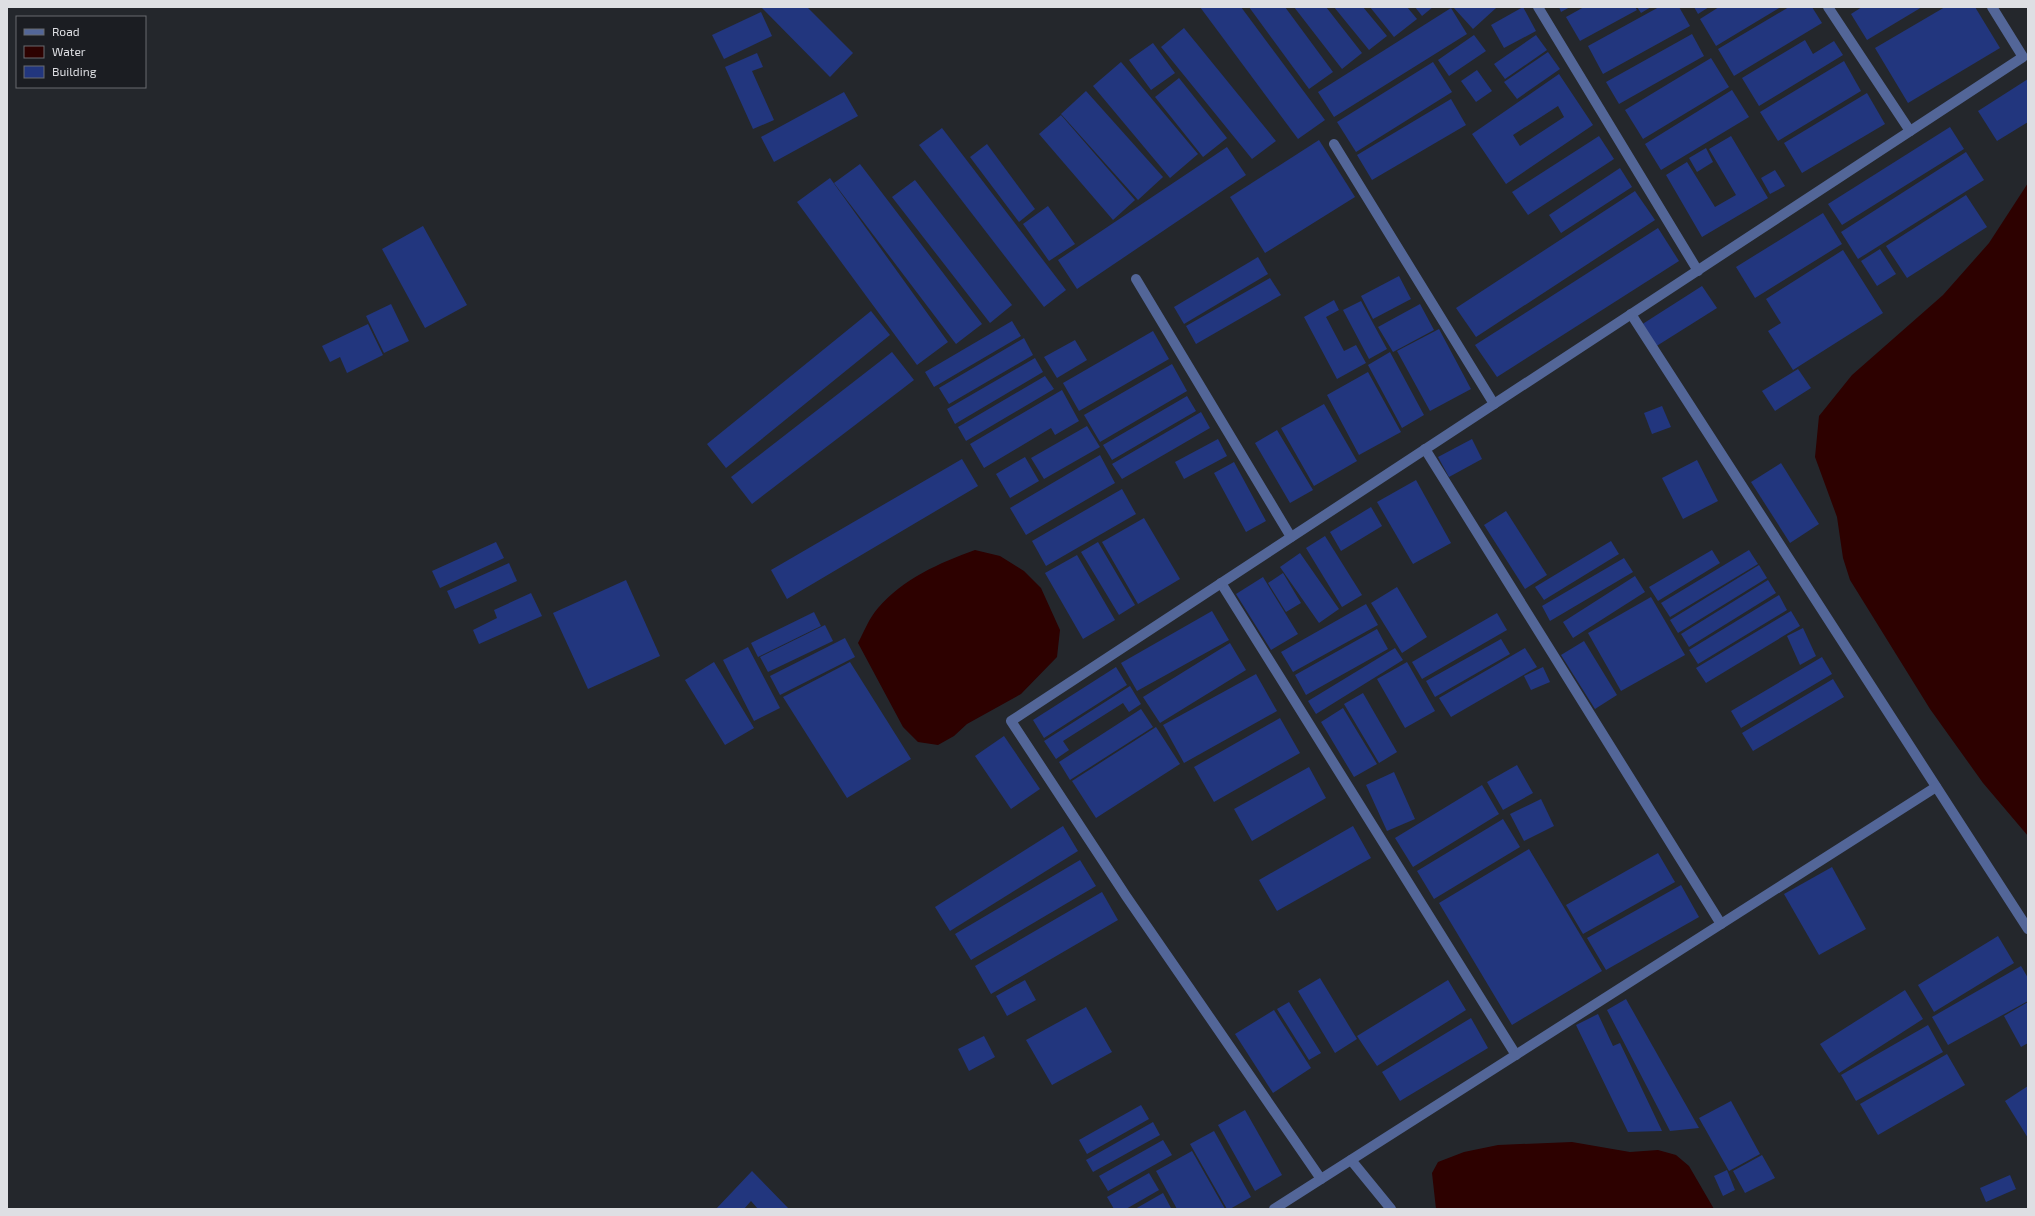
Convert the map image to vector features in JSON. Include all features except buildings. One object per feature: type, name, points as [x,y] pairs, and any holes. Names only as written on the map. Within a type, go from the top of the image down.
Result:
[{"type":"street","points":[[1538,7],[1698,271]]},
{"type":"street","points":[[1828,7],[1910,131]]},
{"type":"street","points":[[1321,1179],[1126,896],[1012,721],[2023,57],[1992,7]]},
{"type":"street","points":[[1334,144],[1494,404]]},
{"type":"street","points":[[1136,279],[1291,537]]},
{"type":"street","points":[[1631,314],[2028,929]]},
{"type":"street","points":[[1426,449],[1721,924]]},
{"type":"street","points":[[1222,583],[1516,1055]]},
{"type":"street","points":[[1274,1209],[1936,787]]},
{"type":"street","points":[[1351,1160],[1391,1209]]},
{"type":"water","points":[[2028,183],[2028,836],[1983,783],[1930,709],[1850,580],[1843,558],[1837,517],[1815,457],[1819,416],[1852,375],[1943,295],[1989,243]]},
{"type":"water","points":[[975,550],[1000,556],[1024,571],[1041,588],[1060,630],[1057,657],[1021,694],[967,724],[954,736],[938,745],[918,742],[903,727],[858,643],[869,621],[878,608],[910,580],[948,560]]},
{"type":"water","points":[[1572,1142],[1630,1152],[1658,1150],[1676,1155],[1689,1166],[1714,1209],[1436,1209],[1432,1173],[1438,1162],[1464,1152],[1498,1145]]}]
